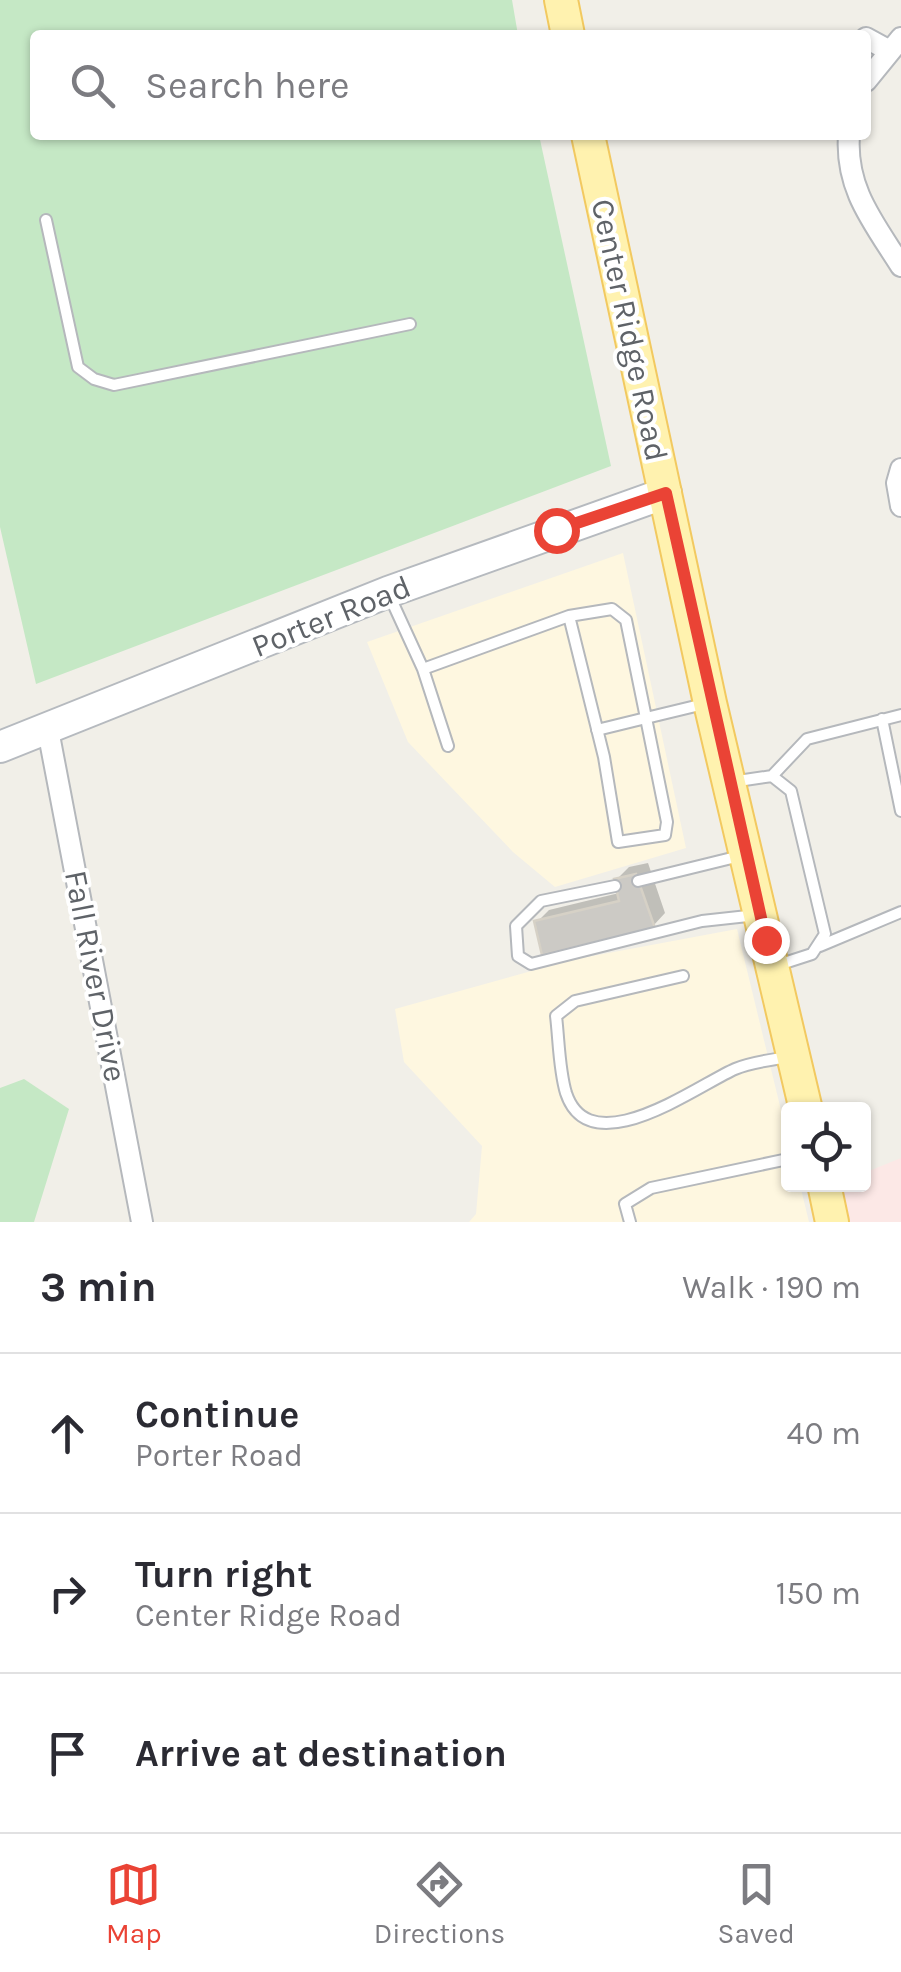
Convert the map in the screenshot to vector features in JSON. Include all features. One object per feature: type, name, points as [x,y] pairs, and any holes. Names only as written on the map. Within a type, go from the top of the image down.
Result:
[{"type":"main road","points":[[561,0],[567,30]]},
{"type":"main road","name":"Center Ridge Road","points":[[589,140],[710,703],[804,1102]]},
{"type":"main road","name":"Porter Road","points":[[0,747],[388,592],[666,493]]},
{"type":"main road","points":[[826,1192],[832,1222]]},
{"type":"street","points":[[871,75],[894,44]]},
{"type":"street","points":[[847,140],[849,165],[861,204],[901,266]]},
{"type":"street","points":[[901,469],[897,483],[901,506]]},
{"type":"street","name":"Fall River Drive","points":[[48,730],[142,1222]]},
{"type":"lane","points":[[46,220],[78,367],[94,379],[114,385],[410,324]]},
{"type":"lane","points":[[388,592],[423,670],[448,746]]},
{"type":"lane","points":[[423,670],[569,616],[612,609],[626,620],[667,822],[666,834],[618,842],[597,730],[569,616]]},
{"type":"lane","points":[[597,730],[710,703]]},
{"type":"lane","points":[[729,782],[772,776],[807,739],[901,716]]},
{"type":"lane","points":[[882,719],[901,811]]},
{"type":"lane","points":[[772,776],[791,791],[825,934],[820,946]]},
{"type":"lane","points":[[638,881],[746,854]]},
{"type":"lane","points":[[615,886],[541,902],[531,908],[516,926],[518,956],[531,964],[702,921],[760,914]]},
{"type":"lane","points":[[772,966],[812,954],[820,946],[901,912]]},
{"type":"lane","points":[[683,976],[575,1001],[556,1016],[567,1096],[580,1112],[614,1124],[652,1114],[740,1066],[794,1056]]},
{"type":"lane","points":[[630,1222],[625,1204],[651,1188],[781,1161]]},
{"type":"shaded area","points":[[623,553],[686,848],[555,887],[513,852],[408,742],[367,642]]},
{"type":"shaded area","points":[[737,929],[781,1110],[781,1192],[802,1192],[809,1222],[469,1222],[476,1214],[482,1146],[404,1062],[395,1009],[571,960]]},
{"type":"shaded area","points":[[901,1158],[901,1222],[848,1222],[841,1192],[871,1192],[871,1170]]},
{"type":"green space","points":[[0,0],[512,0],[517,30],[30,30],[30,140],[540,140],[611,466],[36,684],[0,527]]},
{"type":"green space","points":[[24,1079],[69,1109],[34,1222],[0,1222],[0,1088]]},
{"type":"building","points":[[636,874],[655,928],[542,955],[534,921],[619,901],[614,879]]},
{"type":"route","points":[[556,530],[666,493],[766,940]]}]
